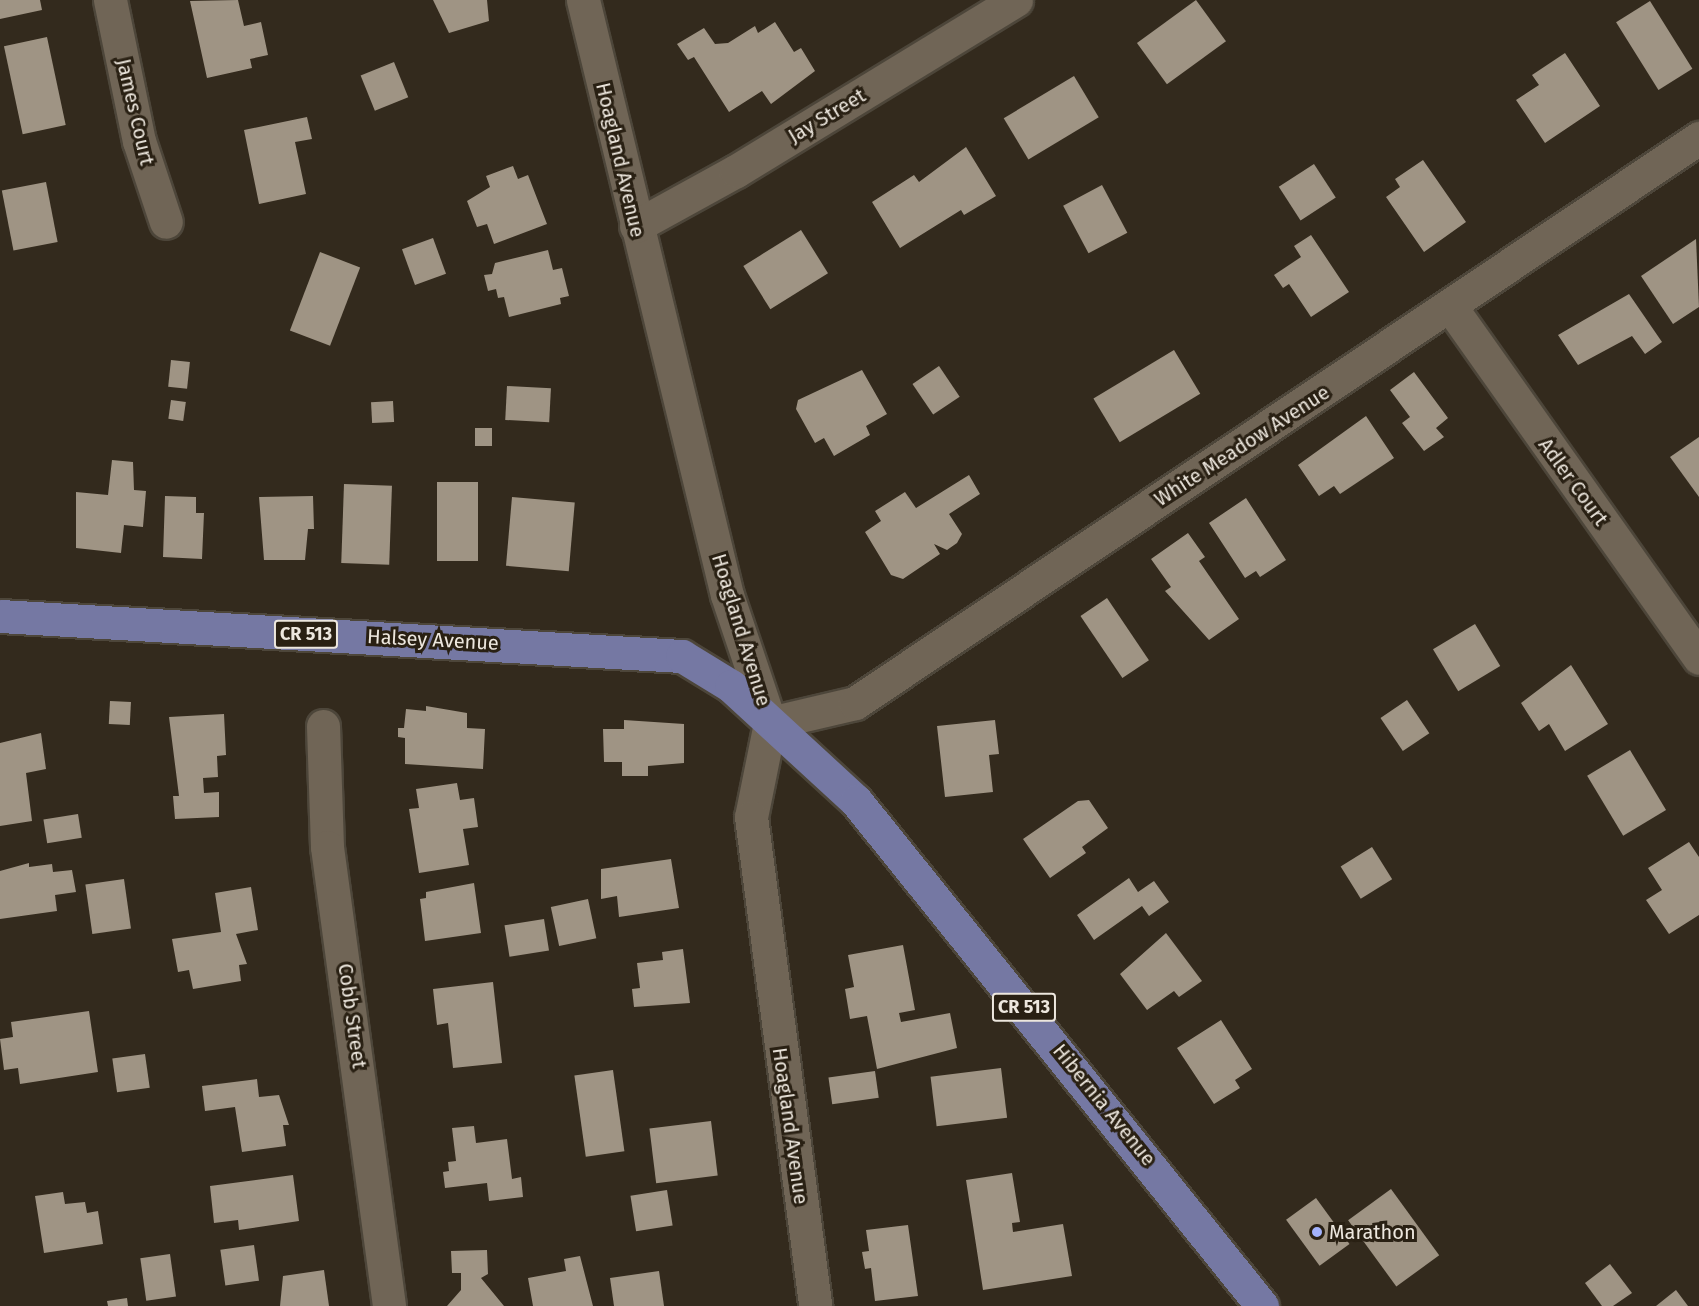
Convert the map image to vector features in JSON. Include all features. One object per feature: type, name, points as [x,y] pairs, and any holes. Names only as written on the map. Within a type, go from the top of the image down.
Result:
[{"type":"main road","name":"Halsey Avenue","points":[[0,616],[682,656],[731,686],[770,723]]},
{"type":"main road","name":"Hibernia Avenue","points":[[770,723],[856,801],[1256,1304]]},
{"type":"street","name":"James Court","points":[[110,0],[139,141],[166,222]]},
{"type":"street","name":"Hoagland Avenue","points":[[583,0],[727,595],[770,723],[752,817],[815,1306]]},
{"type":"street","name":"Jay Street","points":[[636,226],[736,171],[1016,0]]},
{"type":"street","name":"White Meadow Avenue","points":[[770,723],[855,704],[1699,138]]},
{"type":"street","name":"Adler Court","points":[[1449,306],[1699,657]]},
{"type":"street","name":"Cobb Street","points":[[323,726],[327,847],[389,1306]]},
{"type":"building","points":[[0,0],[40,0],[42,10],[0,19]]},
{"type":"building","points":[[238,0],[244,26],[261,22],[268,55],[250,59],[252,68],[207,78],[190,1]]},
{"type":"building","points":[[433,0],[487,0],[489,21],[449,33]]},
{"type":"building","points":[[1196,0],[1226,41],[1167,84],[1137,43]]},
{"type":"building","points":[[1650,1],[1692,69],[1658,90],[1616,22]]},
{"type":"building","points":[[775,22],[794,52],[801,48],[815,71],[771,104],[762,91],[729,112],[694,57],[688,60],[677,44],[704,28],[715,44],[728,43],[755,26],[758,33]]},
{"type":"building","points":[[47,37],[66,125],[23,134],[4,46]]},
{"type":"building","points":[[1565,53],[1600,106],[1545,143],[1516,100],[1539,85],[1532,75]]},
{"type":"building","points":[[394,62],[408,97],[375,111],[361,75]]},
{"type":"building","points":[[1074,76],[1099,117],[1028,159],[1004,118]]},
{"type":"building","points":[[307,117],[312,139],[295,142],[306,194],[259,204],[244,130]]},
{"type":"building","points":[[966,147],[996,196],[964,215],[961,210],[900,248],[872,202],[914,175],[919,182]]},
{"type":"building","points":[[1423,160],[1466,222],[1424,252],[1386,197],[1400,187],[1395,179]]},
{"type":"building","points":[[1314,164],[1336,198],[1301,220],[1279,187]]},
{"type":"building","points":[[513,166],[518,179],[528,175],[547,224],[494,244],[487,224],[477,227],[467,201],[490,187],[486,176]]},
{"type":"building","points":[[46,182],[58,242],[13,250],[2,191]]},
{"type":"building","points":[[1102,185],[1127,233],[1089,253],[1063,206]]},
{"type":"building","points":[[801,230],[828,273],[770,309],[743,266]]},
{"type":"building","points":[[1311,235],[1349,292],[1311,317],[1289,284],[1283,288],[1274,275],[1301,257],[1294,246]]},
{"type":"building","points":[[433,238],[446,274],[415,285],[402,249]]},
{"type":"building","points":[[1696,239],[1699,307],[1673,324],[1641,276]]},
{"type":"building","points":[[548,250],[553,270],[562,268],[569,296],[560,298],[561,304],[509,317],[504,297],[498,298],[496,289],[488,291],[484,275],[492,274],[495,263]]},
{"type":"building","points":[[320,252],[360,267],[330,346],[290,330]]},
{"type":"building","points":[[1629,294],[1662,342],[1645,354],[1632,336],[1578,365],[1558,335]]},
{"type":"building","points":[[1174,350],[1200,394],[1120,442],[1093,398]]},
{"type":"building","points":[[171,360],[190,362],[187,389],[168,387]]},
{"type":"building","points":[[939,366],[960,397],[933,415],[912,384]]},
{"type":"building","points":[[862,370],[887,414],[866,426],[870,435],[834,456],[824,438],[815,443],[796,409],[798,400]]},
{"type":"building","points":[[1414,372],[1448,418],[1436,428],[1444,437],[1424,451],[1402,423],[1410,417],[1390,390]]},
{"type":"building","points":[[507,386],[551,388],[549,422],[505,420]]},
{"type":"building","points":[[171,400],[186,402],[183,421],[168,419]]},
{"type":"building","points":[[393,401],[394,422],[372,423],[371,402]]},
{"type":"building","points":[[1366,416],[1394,458],[1340,494],[1334,486],[1319,496],[1298,465]]},
{"type":"building","points":[[475,428],[492,428],[492,446],[475,446]]},
{"type":"building","points":[[1699,437],[1699,497],[1670,457]]},
{"type":"building","points":[[112,460],[133,462],[134,490],[146,491],[143,527],[124,525],[121,553],[76,548],[76,492],[108,495]]},
{"type":"building","points":[[969,475],[980,494],[949,514],[962,534],[957,543],[947,550],[934,544],[940,554],[903,579],[891,575],[865,532],[881,521],[875,511],[905,492],[916,508]]},
{"type":"building","points":[[437,482],[478,482],[478,561],[437,561]]},
{"type":"building","points":[[344,484],[392,486],[389,565],[341,563]]},
{"type":"building","points":[[165,496],[196,497],[196,513],[204,513],[202,559],[163,557]]},
{"type":"building","points":[[313,496],[314,529],[308,529],[305,560],[264,560],[259,497]]},
{"type":"building","points":[[512,497],[575,502],[569,571],[506,566]]},
{"type":"building","points":[[1246,498],[1286,560],[1260,577],[1256,571],[1245,578],[1209,523]]},
{"type":"building","points":[[1188,533],[1205,557],[1199,561],[1239,619],[1209,640],[1165,591],[1171,587],[1151,559]]},
{"type":"building","points":[[1107,598],[1149,660],[1122,678],[1080,616]]},
{"type":"building","points":[[1475,624],[1500,666],[1458,691],[1433,649]]},
{"type":"building","points":[[1571,665],[1608,724],[1565,751],[1549,724],[1539,731],[1521,703]]},
{"type":"building","points":[[1407,700],[1429,733],[1403,751],[1380,718]]},
{"type":"building","points":[[110,701],[131,702],[130,725],[109,724]]},
{"type":"building","points":[[426,706],[467,713],[467,728],[485,729],[483,769],[405,764],[405,738],[398,737],[398,728],[404,728],[406,709],[426,711]]},
{"type":"building","points":[[224,714],[226,755],[217,756],[218,777],[203,778],[204,793],[219,792],[219,817],[175,819],[173,796],[179,796],[169,717]]},
{"type":"building","points":[[624,720],[684,724],[684,763],[648,766],[648,776],[622,776],[622,762],[604,762],[603,729],[624,729]]},
{"type":"building","points":[[995,720],[999,754],[989,755],[993,792],[945,797],[937,726]]},
{"type":"building","points":[[41,733],[46,769],[26,773],[32,821],[0,826],[0,743]]},
{"type":"building","points":[[1630,750],[1666,810],[1623,836],[1587,776]]},
{"type":"building","points":[[457,783],[460,800],[474,798],[478,827],[463,829],[469,865],[419,873],[409,809],[419,808],[416,789]]},
{"type":"building","points":[[1089,800],[1108,828],[1082,847],[1086,853],[1050,878],[1023,839],[1078,801]]},
{"type":"building","points":[[78,814],[82,838],[47,843],[43,819]]},
{"type":"building","points":[[1689,842],[1699,857],[1699,915],[1669,934],[1646,900],[1662,890],[1648,868]]},
{"type":"building","points":[[1372,847],[1392,879],[1361,899],[1341,867]]},
{"type":"building","points":[[671,859],[679,908],[619,917],[617,896],[601,899],[601,869]]},
{"type":"building","points":[[29,863],[29,867],[52,864],[53,872],[72,870],[76,892],[55,895],[57,911],[0,919],[0,871]]},
{"type":"building","points":[[1129,878],[1138,892],[1154,881],[1169,902],[1149,916],[1142,906],[1094,940],[1077,915]]},
{"type":"building","points":[[124,879],[131,929],[92,934],[85,884]]},
{"type":"building","points":[[474,883],[481,933],[425,941],[420,899],[426,898],[426,892]]},
{"type":"building","points":[[251,887],[258,930],[236,934],[247,964],[239,965],[241,981],[193,989],[189,970],[178,972],[172,939],[221,932],[215,893]]},
{"type":"building","points":[[588,899],[596,938],[559,946],[551,907]]},
{"type":"building","points":[[544,919],[549,951],[509,957],[504,925]]},
{"type":"building","points":[[1166,933],[1202,981],[1179,997],[1174,991],[1147,1010],[1120,974]]},
{"type":"building","points":[[903,945],[915,1010],[899,1013],[901,1022],[950,1013],[957,1048],[877,1069],[867,1016],[850,1019],[845,989],[854,987],[848,955]]},
{"type":"building","points":[[683,949],[690,1003],[634,1007],[632,989],[640,988],[637,963],[663,960],[662,952]]},
{"type":"building","points":[[493,982],[502,1063],[453,1068],[448,1023],[437,1025],[433,989]]},
{"type":"building","points":[[89,1011],[98,1072],[20,1084],[18,1068],[4,1070],[0,1039],[13,1037],[11,1022]]},
{"type":"building","points":[[1221,1020],[1252,1069],[1235,1080],[1240,1088],[1214,1104],[1177,1048]]},
{"type":"building","points":[[145,1054],[150,1088],[117,1092],[112,1059]]},
{"type":"building","points":[[1001,1068],[1007,1118],[937,1126],[931,1077]]},
{"type":"building","points":[[613,1070],[624,1151],[586,1157],[574,1075]]},
{"type":"building","points":[[875,1071],[879,1098],[832,1104],[828,1078]]},
{"type":"building","points":[[257,1079],[259,1097],[279,1095],[289,1125],[283,1125],[286,1146],[242,1152],[235,1107],[205,1111],[202,1086]]},
{"type":"building","points":[[711,1121],[718,1176],[656,1183],[649,1129]]},
{"type":"building","points":[[474,1126],[476,1143],[507,1139],[512,1179],[521,1177],[523,1197],[489,1201],[487,1183],[445,1188],[443,1172],[449,1171],[448,1162],[456,1161],[452,1128]]},
{"type":"building","points":[[1012,1173],[1020,1222],[1012,1223],[1013,1232],[1063,1224],[1072,1276],[983,1290],[966,1180]]},
{"type":"building","points":[[293,1175],[299,1221],[239,1230],[238,1220],[214,1223],[210,1186]]},
{"type":"building","points":[[1391,1189],[1439,1255],[1396,1286],[1348,1220]]},
{"type":"building","points":[[667,1190],[673,1226],[636,1231],[630,1196]]},
{"type":"building","points":[[63,1192],[65,1204],[85,1202],[87,1213],[98,1211],[103,1244],[44,1253],[35,1196]]},
{"type":"building","name":"Marathon","points":[[1316,1198],[1350,1244],[1320,1266],[1286,1220]]},
{"type":"building","points":[[908,1225],[918,1296],[875,1301],[871,1268],[865,1269],[862,1252],[869,1251],[866,1230]]},
{"type":"building","points":[[254,1245],[259,1281],[225,1285],[220,1250]]},
{"type":"building","points":[[487,1250],[488,1274],[481,1278],[504,1306],[447,1306],[461,1290],[461,1273],[452,1273],[451,1251]]},
{"type":"building","points":[[170,1254],[176,1297],[146,1301],[140,1258]]},
{"type":"building","points":[[580,1256],[593,1306],[533,1306],[528,1278],[566,1271],[564,1259]]},
{"type":"building","points":[[1610,1264],[1632,1293],[1613,1306],[1602,1306],[1585,1283]]},
{"type":"building","points":[[324,1270],[329,1306],[280,1306],[283,1276]]},
{"type":"building","points":[[659,1271],[664,1306],[614,1306],[610,1278]]},
{"type":"building","points":[[1676,1290],[1688,1306],[1656,1306]]},
{"type":"building","points":[[127,1298],[128,1306],[108,1306],[107,1301]]},
{"type":"place","name":"Marathon","points":[[1317,1232]]}]
